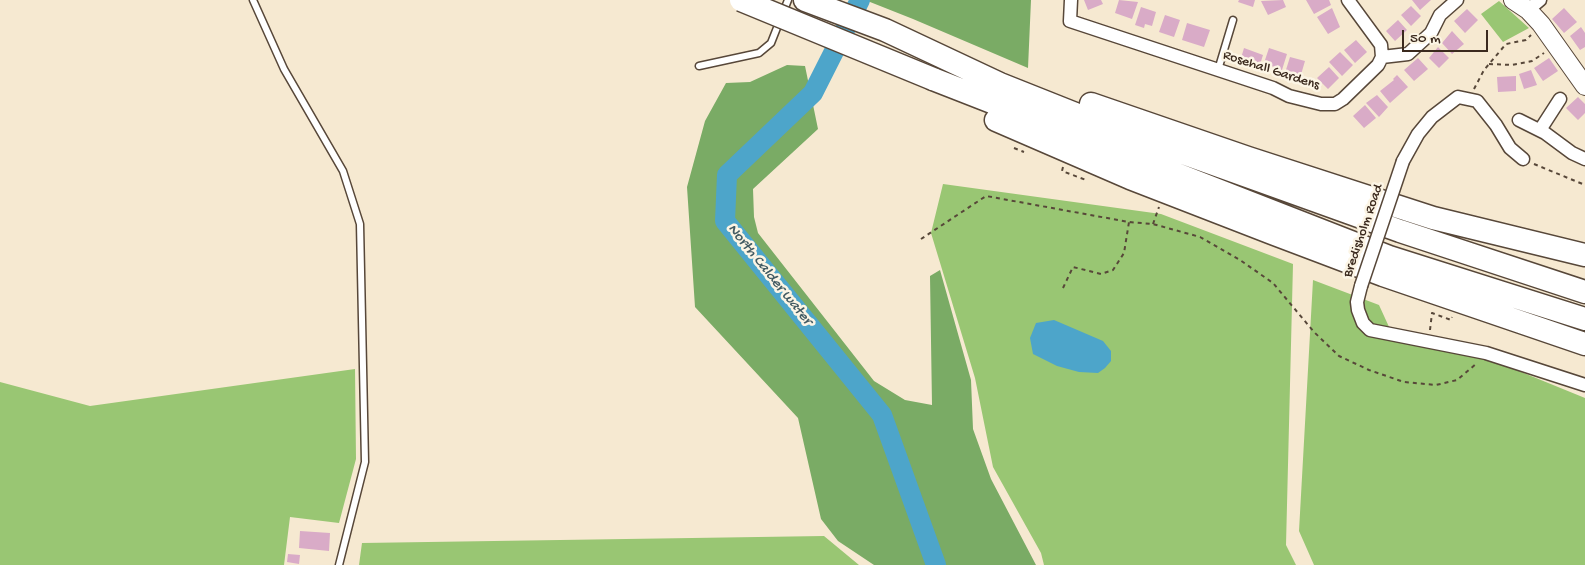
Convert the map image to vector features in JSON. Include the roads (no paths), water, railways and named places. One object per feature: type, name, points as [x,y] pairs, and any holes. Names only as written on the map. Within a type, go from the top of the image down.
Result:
[{"type":"highway","points":[[741,0],[957,91],[1389,256],[1585,319]]},
{"type":"highway","points":[[805,0],[970,65],[1239,155],[1424,215],[1585,256]]},
{"type":"highway","points":[[970,65],[1000,84],[1070,112],[1409,234],[1585,292]]},
{"type":"highway","points":[[957,91],[989,117],[1130,178],[1383,275],[1585,344]]},
{"type":"highway","points":[[1220,167],[1451,230],[1585,256]]},
{"type":"street","name":"Rosehall Gardens","points":[[1071,0],[1070,21],[1274,88],[1289,96],[1321,104],[1335,104],[1343,99],[1378,65],[1382,57]]},
{"type":"street","points":[[1348,0],[1381,45],[1382,57],[1408,54],[1431,33],[1440,15],[1457,0]]},
{"type":"street","points":[[1513,0],[1534,5],[1542,24],[1585,86]]},
{"type":"street","name":"Bredisholm Road","points":[[1523,159],[1510,148],[1486,111],[1477,101],[1458,97],[1432,117],[1418,134],[1403,161],[1361,286],[1357,302],[1358,310],[1367,329],[1486,353],[1585,386]]},
{"type":"street","points":[[1540,130],[1560,99]]},
{"type":"street","points":[[1519,120],[1540,130],[1572,153],[1585,159]]},
{"type":"lane","points":[[253,0],[284,69],[344,171],[360,224],[365,462],[338,565]]},
{"type":"lane","points":[[699,66],[759,53],[771,43],[788,0]]},
{"type":"lane","points":[[1218,70],[1233,20]]},
{"type":"water","points":[[1054,320],[1103,341],[1111,351],[1111,361],[1098,373],[1079,372],[1057,366],[1033,354],[1030,338],[1036,323]]},
{"type":"waterway","name":"North Calder water","points":[[860,0],[813,93],[727,175],[725,221],[882,415],[936,565]]}]
